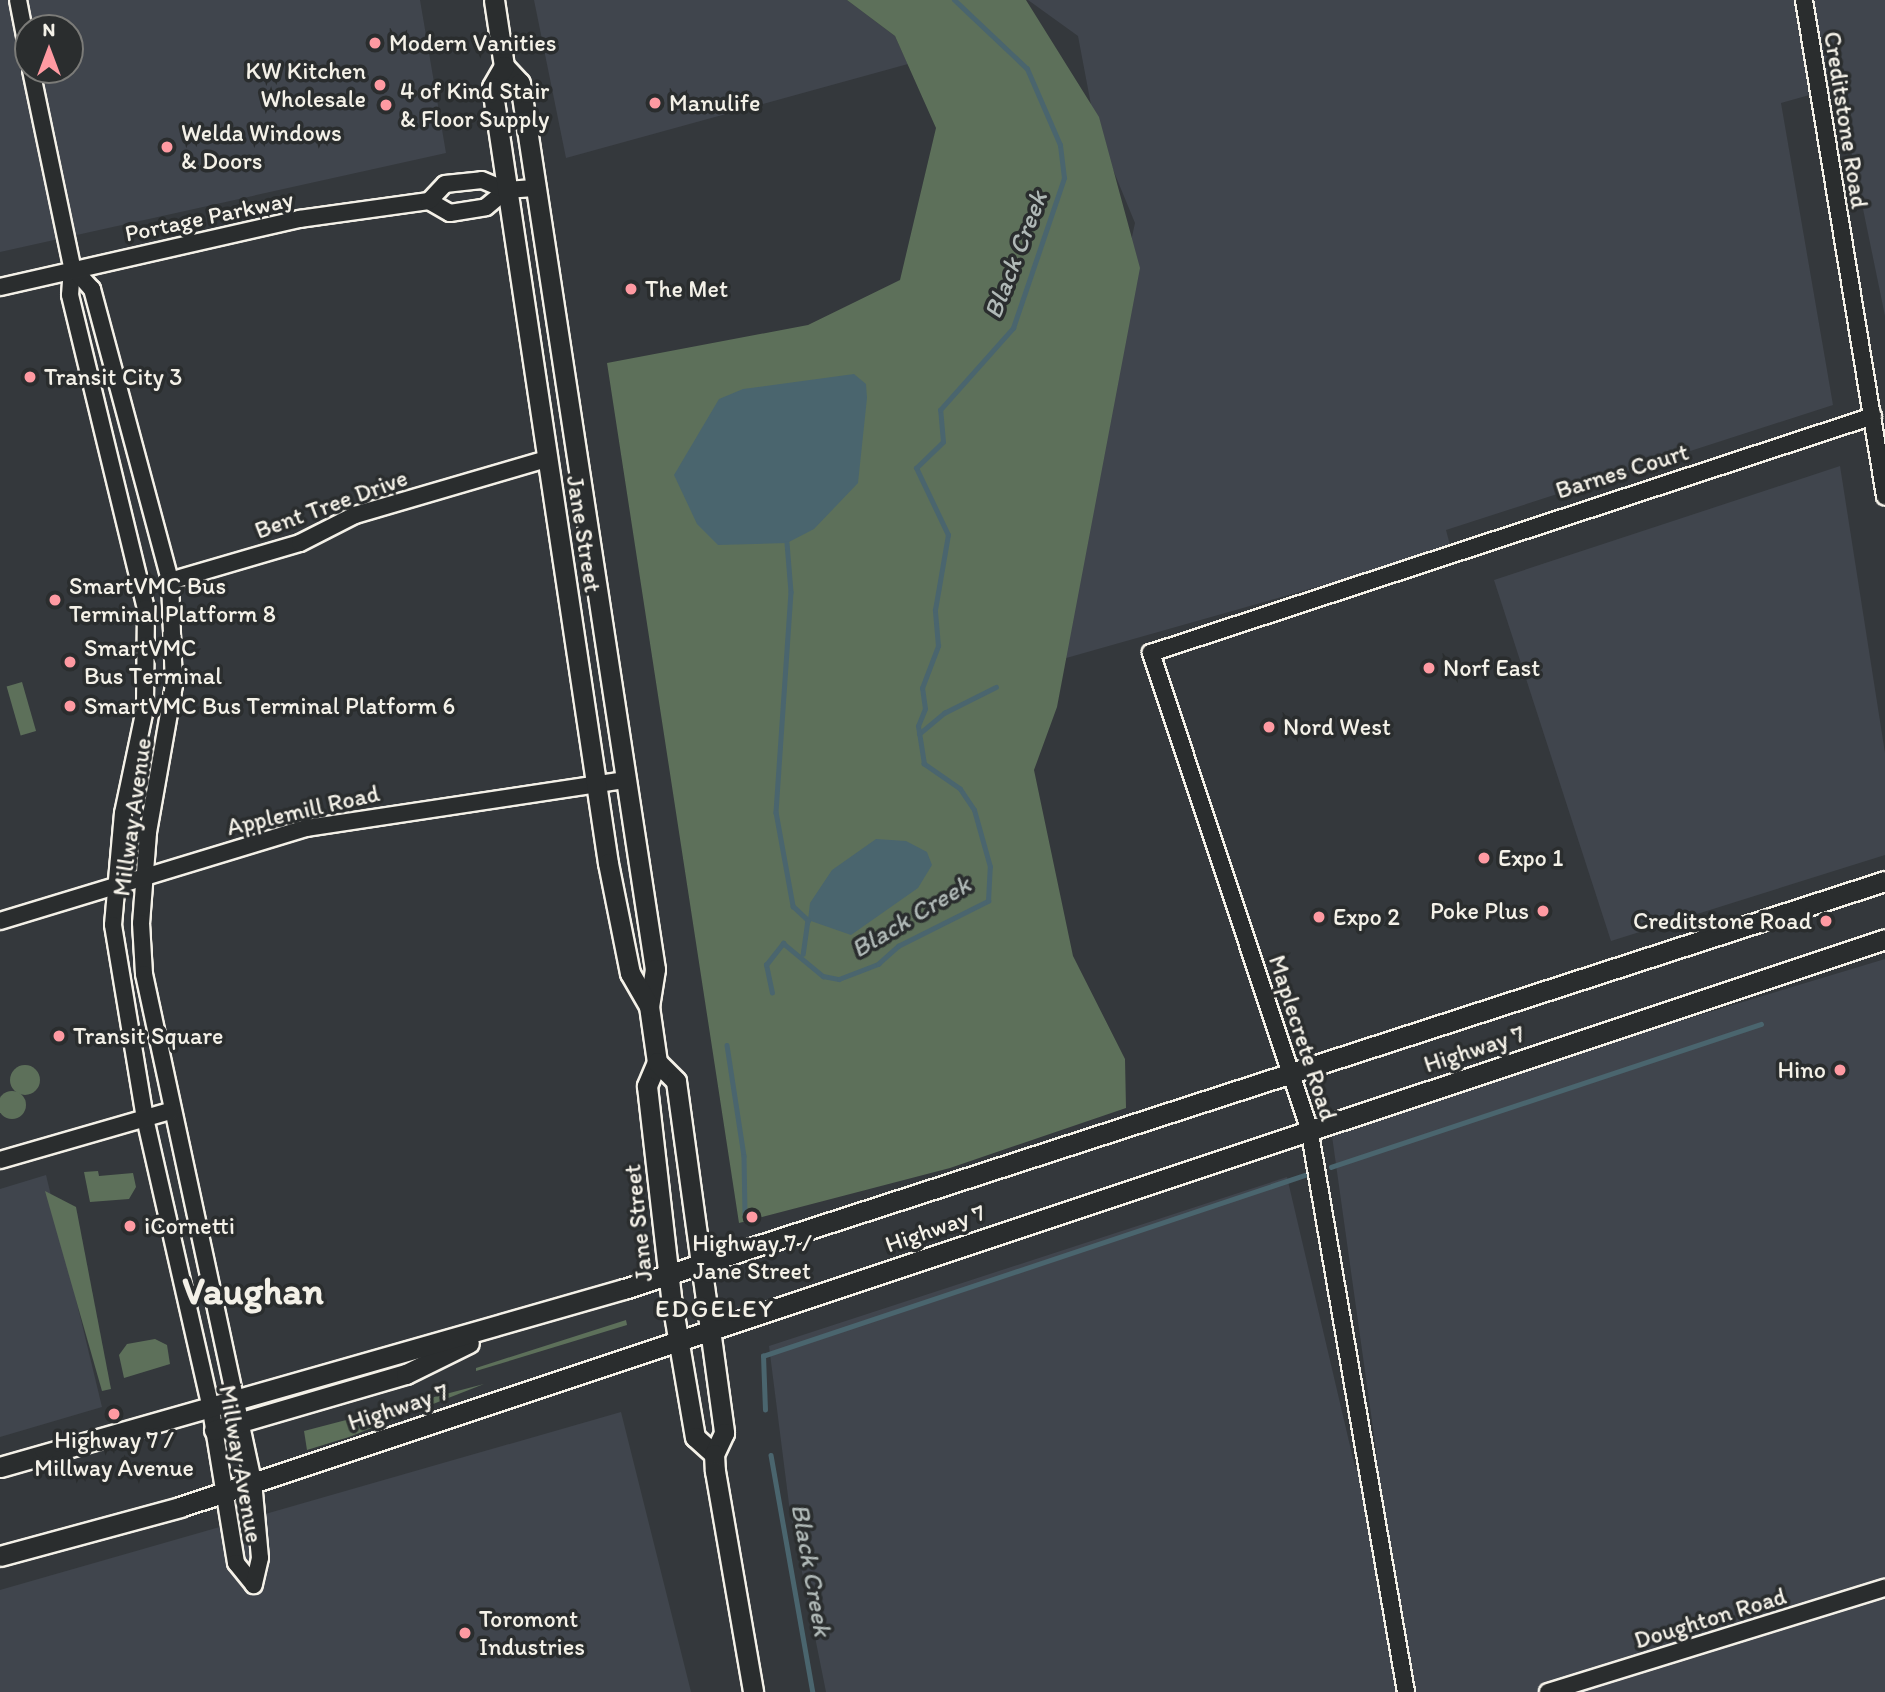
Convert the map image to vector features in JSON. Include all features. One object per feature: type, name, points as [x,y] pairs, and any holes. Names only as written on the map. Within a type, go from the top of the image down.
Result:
[{"type":"main road","name":"Jane Street","points":[[494,0],[504,66],[520,83],[624,780],[655,969],[649,1006],[657,1062],[647,1086],[668,1273],[695,1437],[714,1454]]},
{"type":"main road","name":"Jane Street","points":[[504,66],[492,87],[547,459],[630,973],[649,1006]]},
{"type":"main road","name":"Highway 7","points":[[0,1467],[210,1404],[508,1324],[1295,1074],[1885,881]]},
{"type":"main road","name":"Highway 7","points":[[0,1556],[180,1507],[223,1488],[253,1481],[1309,1128],[1885,939]]},
{"type":"main road","name":"Jane Street","points":[[657,1062],[676,1081],[697,1264],[724,1433],[714,1454],[753,1692]]},
{"type":"main road","points":[[214,1430],[406,1374],[508,1324]]},
{"type":"street","name":"Creditstone Road","points":[[1804,0],[1885,496]]},
{"type":"street","name":"Millway Avenue","points":[[34,84],[72,268],[70,295],[146,608],[145,709],[123,813],[119,882],[113,925],[145,1118],[210,1404],[236,1563],[254,1585],[260,1559],[253,1481],[170,1111],[144,974],[144,875],[174,685],[170,581],[92,289],[72,268]]},
{"type":"street","name":"Portage Parkway","points":[[429,201],[445,184],[482,180],[506,190],[534,188]]},
{"type":"street","name":"Portage Parkway","points":[[0,287],[72,268],[299,219],[429,201],[450,213],[486,207],[506,190]]},
{"type":"street","name":"Barnes Court","points":[[1385,574],[1873,416]]},
{"type":"street","name":"Bent Tree Drive","points":[[170,581],[300,543],[355,515],[547,459]]},
{"type":"street","name":"Maplecrete Road","points":[[1385,574],[1151,653],[1295,1074],[1309,1128],[1406,1692]]},
{"type":"street","name":"Applemill Road","points":[[0,921],[119,882],[307,828],[624,780]]},
{"type":"street","points":[[0,1160],[170,1111]]},
{"type":"street","name":"Doughton Road","points":[[1548,1692],[1885,1588]]},
{"type":"shaded area","points":[[0,0],[420,0],[446,153],[0,252]]},
{"type":"shaded area","points":[[534,0],[847,0],[895,36],[908,64],[566,158]]},
{"type":"shaded area","points":[[1028,0],[1885,0],[1885,316],[1838,87],[1781,103],[1833,405],[1446,530],[1451,549],[1038,666],[1135,223],[1095,126],[1078,36]]},
{"type":"shaded area","points":[[1840,466],[1885,753],[1885,855],[1611,941],[1494,580]]},
{"type":"shaded area","points":[[1885,959],[1885,1692],[826,1692],[790,1512],[769,1346],[1287,1177],[1355,1467],[1377,1457],[1332,1136],[1564,1056]]},
{"type":"shaded area","points":[[46,1175],[102,1407],[0,1437],[0,1189]]},
{"type":"shaded area","points":[[621,1412],[691,1692],[0,1692],[0,1590]]},
{"type":"green space","points":[[847,0],[1026,0],[1099,117],[1140,268],[1057,707],[1034,770],[1073,956],[1125,1059],[1126,1108],[950,1168],[739,1223],[607,363],[808,325],[900,280],[936,128],[895,36]]},
{"type":"green space","points":[[22,682],[36,731],[21,735],[7,686]]},
{"type":"green space","points":[[25,1065],[31,1066],[39,1074],[39,1086],[31,1094],[25,1095],[19,1094],[11,1086],[10,1080],[11,1074],[19,1066]]},
{"type":"green space","points":[[12,1091],[22,1095],[26,1105],[22,1115],[12,1119],[2,1115],[-2,1105],[2,1095]]},
{"type":"green space","points":[[98,1171],[99,1176],[133,1173],[136,1187],[129,1199],[90,1202],[84,1172]]},
{"type":"green space","points":[[45,1191],[76,1207],[111,1389],[102,1391]]},
{"type":"green space","points":[[626,1320],[627,1325],[476,1371],[476,1368]]},
{"type":"green space","points":[[155,1339],[167,1345],[170,1364],[124,1378],[119,1355],[127,1344]]},
{"type":"green space","points":[[484,1384],[349,1437],[307,1450],[304,1431]]},
{"type":"water","points":[[854,374],[866,384],[867,398],[858,483],[814,529],[787,543],[718,545],[697,524],[674,475],[719,399],[743,389]]},
{"type":"water","points":[[876,839],[906,841],[927,852],[932,865],[918,888],[851,935],[808,920],[810,903],[832,870]]},
{"type":"waterway","name":"Black Creek","points":[[772,993],[766,965],[783,943],[823,976],[839,979],[878,964],[898,946],[988,901],[990,867],[974,810],[960,789],[924,764],[918,726],[925,709],[922,688],[938,646],[935,610],[948,535],[916,468],[943,442],[940,410],[1013,328],[1064,178],[1060,145],[1027,69],[954,0]]},
{"type":"waterway","points":[[787,543],[791,592],[776,812],[793,906],[808,920],[803,954]]},
{"type":"waterway","points":[[919,734],[944,713],[996,687]]},
{"type":"waterway","points":[[1331,1167],[1761,1024]]},
{"type":"waterway","name":"Black Creek","points":[[727,1045],[744,1156],[745,1216]]},
{"type":"waterway","points":[[765,1410],[763,1356],[1305,1175]]},
{"type":"waterway","name":"Black Creek","points":[[771,1455],[813,1692]]},
{"type":"place","name":"Modern Vanities","points":[[375,43]]},
{"type":"place","name":"KW Kitchen Wholesale","points":[[380,85]]},
{"type":"place","name":"Manulife","points":[[655,103]]},
{"type":"place","name":"4 of Kind Stair & Floor Supply","points":[[386,105]]},
{"type":"place","name":"Welda Windows & Doors","points":[[167,147]]},
{"type":"place","name":"The Met","points":[[631,289]]},
{"type":"place","name":"Transit City 3","points":[[30,377]]},
{"type":"place","name":"SmartVMC Bus Terminal Platform 8","points":[[55,600]]},
{"type":"place","name":"SmartVMC Bus Terminal","points":[[70,662]]},
{"type":"place","name":"Norf East","points":[[1429,668]]},
{"type":"place","name":"SmartVMC Bus Terminal Platform 6","points":[[70,706]]},
{"type":"place","name":"Nord West","points":[[1269,727]]},
{"type":"place","name":"Expo 1","points":[[1484,858]]},
{"type":"place","name":"Poke Plus","points":[[1543,911]]},
{"type":"place","name":"Expo 2","points":[[1319,917]]},
{"type":"place","name":"Creditstone Road","points":[[1826,921]]},
{"type":"place","name":"Transit Square","points":[[59,1036]]},
{"type":"place","name":"Hino","points":[[1840,1070]]},
{"type":"place","name":"Highway 7 / Jane Street","points":[[752,1217]]},
{"type":"place","name":"iCornetti","points":[[130,1226]]},
{"type":"place","name":"Highway 7 / Millway Avenue","points":[[114,1414]]},
{"type":"place","name":"Toromont Industries","points":[[465,1633]]},
{"type":"district","name":"Vaughan","points":[[253,1292]]},
{"type":"district","name":"EDGELEY","points":[[715,1309]]}]
